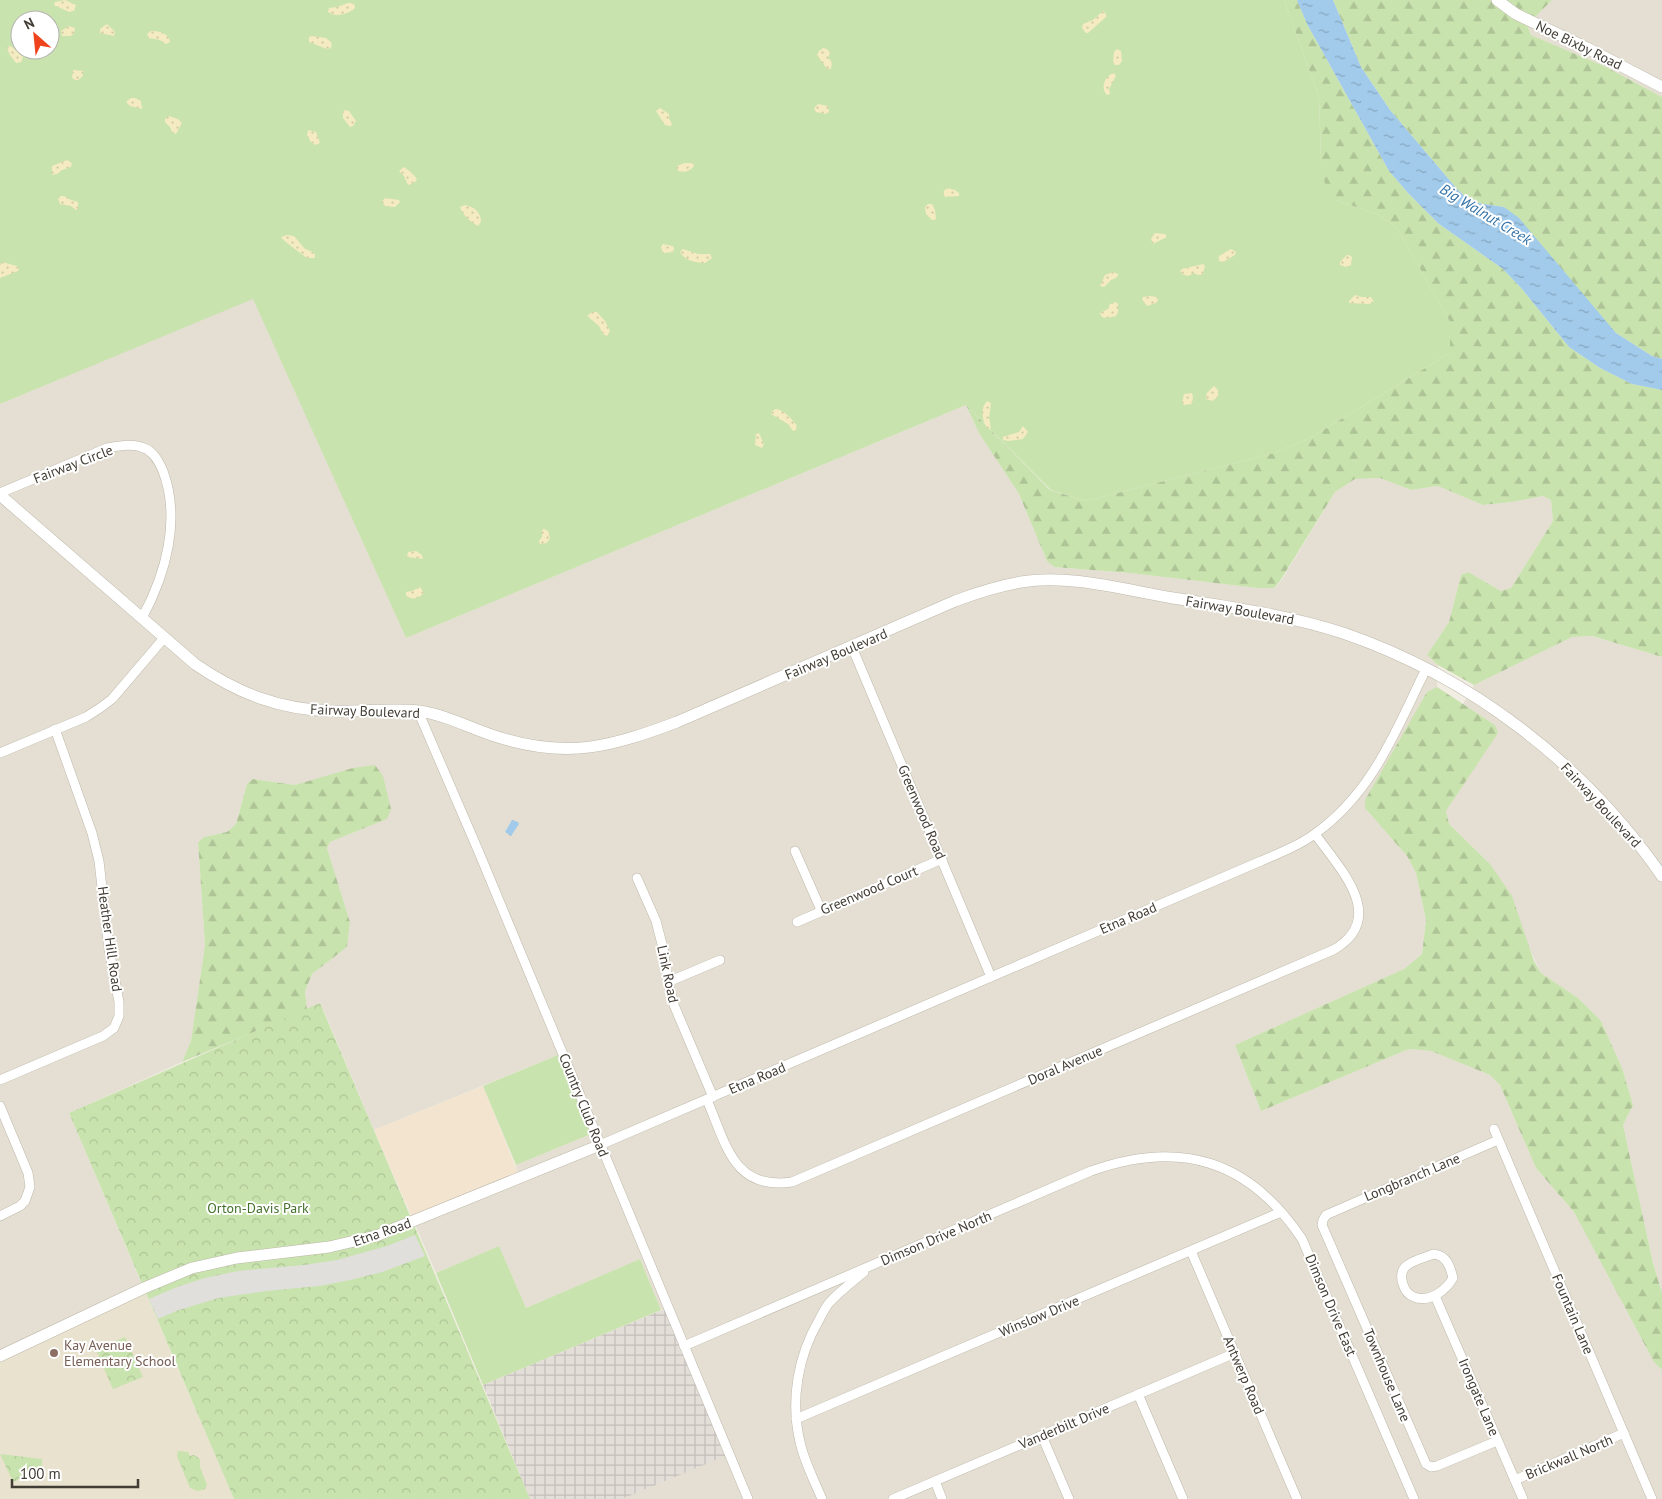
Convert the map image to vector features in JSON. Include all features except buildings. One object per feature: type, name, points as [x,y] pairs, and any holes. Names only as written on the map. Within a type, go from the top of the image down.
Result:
[{"type":"street","name":"Noe Bixby Road","points":[[1497,0],[1524,18],[1662,87]]},
{"type":"street","name":"Fairway Circle","points":[[0,494],[106,448],[134,445],[152,452],[166,479],[172,520],[162,569],[142,618]]},
{"type":"street","name":"Fairway Boulevard","points":[[0,494],[195,664],[229,686],[252,697],[273,703],[314,710],[418,711],[438,715],[494,736],[525,744],[565,749],[590,748],[635,738],[677,722],[973,595],[1023,582],[1050,580],[1086,583],[1302,622],[1342,633],[1376,646],[1426,670],[1482,701],[1553,754],[1584,783],[1621,822],[1662,876]]},
{"type":"street","points":[[0,753],[86,716],[112,699],[164,638]]},
{"type":"street","name":"Greenwood Road","points":[[852,647],[991,977]]},
{"type":"street","name":"Etna Road","points":[[0,1356],[144,1288],[192,1268],[236,1258],[329,1247],[376,1236],[600,1145],[1268,858],[1315,834],[1335,818],[1369,780],[1388,747],[1426,670]]},
{"type":"street","name":"Country Club Road","points":[[418,711],[478,850],[748,1499]]},
{"type":"street","name":"Heather Hill Road","points":[[0,1080],[103,1036],[114,1028],[119,1016],[119,1002],[109,949],[99,861],[92,833],[55,730]]},
{"type":"street","name":"Doral Avenue","points":[[710,1098],[731,1156],[746,1174],[755,1180],[768,1184],[792,1182],[1333,950],[1354,932],[1358,923],[1359,904],[1352,886],[1315,834]]},
{"type":"street","points":[[796,851],[821,910]]},
{"type":"street","name":"Greenwood Court","points":[[797,922],[942,859]]},
{"type":"street","name":"Link Road","points":[[637,878],[656,922],[664,948],[668,982],[674,1006],[710,1098]]},
{"type":"street","points":[[668,982],[720,960]]},
{"type":"street","points":[[0,1106],[28,1173],[30,1188],[25,1201],[20,1206],[0,1216]]},
{"type":"street","name":"Fountain Lane","points":[[1494,1129],[1652,1499]]},
{"type":"street","name":"Longbranch Lane","points":[[1326,1215],[1498,1140]]},
{"type":"street","name":"Dimson Drive North","points":[[684,1346],[1115,1162],[1157,1156],[1193,1159]]},
{"type":"street","name":"Dimson Drive East","points":[[1193,1159],[1226,1170],[1253,1186],[1292,1224],[1308,1250],[1414,1499]]},
{"type":"street","name":"Winslow Drive","points":[[796,1419],[1281,1212]]},
{"type":"street","name":"Townhouse Lane","points":[[1326,1215],[1322,1225],[1426,1464],[1432,1467],[1437,1466],[1497,1441]]},
{"type":"street","name":"Antwerp Road","points":[[1191,1251],[1297,1499]]},
{"type":"street","points":[[1434,1254],[1441,1255],[1447,1262],[1453,1278],[1449,1285],[1434,1296],[1413,1297],[1406,1290],[1402,1281],[1402,1274],[1406,1266],[1434,1254]]},
{"type":"street","points":[[822,1499],[809,1470],[800,1442],[796,1419],[796,1380],[810,1335],[829,1304],[869,1267]]},
{"type":"street","name":"Irongate Lane","points":[[1434,1296],[1523,1499]]},
{"type":"street","name":"Vanderbilt Drive","points":[[894,1499],[1235,1353]]},
{"type":"street","points":[[1138,1394],[1183,1499]]},
{"type":"street","name":"Brickwall North","points":[[1515,1480],[1624,1433]]},
{"type":"street","points":[[1042,1436],[1069,1499]]},
{"type":"street","points":[[935,1481],[942,1499]]},
{"type":"shaded area","points":[[1552,0],[1662,0],[1662,97],[1606,67],[1531,35],[1527,25]]},
{"type":"shaded area","points":[[253,298],[406,638],[966,405],[979,433],[1019,494],[1047,561],[1054,567],[1130,573],[1258,588],[1274,588],[1281,581],[1335,492],[1355,479],[1380,478],[1411,490],[1438,486],[1483,505],[1543,496],[1551,500],[1553,521],[1511,588],[1501,591],[1468,572],[1461,575],[1449,622],[1427,655],[1438,665],[1437,687],[1427,692],[1365,808],[1407,856],[1416,873],[1426,920],[1422,954],[1404,969],[1235,1045],[1261,1111],[1409,1049],[1431,1051],[1490,1075],[1500,1085],[1536,1168],[1574,1212],[1654,1362],[1662,1370],[1662,1499],[622,1499],[730,1453],[669,1307],[661,1310],[640,1259],[526,1308],[499,1246],[436,1273],[414,1222],[519,1178],[516,1165],[591,1134],[558,1055],[374,1130],[321,1004],[307,1010],[305,991],[312,974],[347,947],[350,922],[327,848],[330,842],[387,819],[307,782],[295,785],[253,779],[247,784],[236,824],[227,832],[204,837],[198,842],[205,945],[191,1041],[182,1062],[69,1113],[145,1292],[0,1362],[0,404]]},
{"type":"shaded area","points":[[1591,636],[1662,657],[1662,1293],[1653,1263],[1623,1125],[1633,1105],[1622,1068],[1601,1021],[1578,998],[1541,973],[1490,864],[1449,824],[1446,811],[1497,733],[1495,725],[1463,704],[1474,685],[1572,637]]},
{"type":"shaded area","points":[[483,1086],[520,1178],[414,1222],[374,1130]]},
{"type":"shaded area","points":[[415,1235],[425,1256],[382,1272],[350,1280],[319,1286],[218,1298],[176,1311],[158,1319],[149,1299],[205,1278],[238,1271],[337,1260],[387,1246]]},
{"type":"shaded area","points":[[145,1292],[234,1499],[0,1499],[0,1362]]},
{"type":"shaded area","points":[[669,1307],[730,1454],[622,1499],[530,1499],[483,1385]]},
{"type":"green space","points":[[0,0],[1284,0],[1319,97],[1321,160],[1336,200],[1379,215],[1397,228],[1450,322],[1450,353],[1310,438],[1274,453],[1086,501],[1051,490],[966,405],[406,638],[253,299],[0,404]]},
{"type":"green space","points":[[1284,0],[1297,0],[1307,24],[1389,171],[1408,193],[1439,224],[1503,269],[1522,289],[1569,347],[1600,368],[1632,384],[1662,390],[1662,657],[1592,636],[1572,637],[1474,685],[1438,665],[1427,655],[1449,622],[1461,575],[1468,572],[1501,591],[1511,588],[1553,521],[1551,500],[1543,496],[1483,505],[1438,486],[1411,490],[1380,478],[1355,479],[1335,492],[1274,588],[1258,588],[1130,573],[1054,567],[1047,561],[1019,494],[979,433],[966,405],[1050,490],[1086,501],[1274,453],[1310,438],[1450,353],[1450,322],[1397,228],[1379,215],[1336,200],[1326,190],[1321,160],[1319,97]]},
{"type":"green space","points":[[1333,0],[1552,0],[1527,25],[1531,35],[1606,67],[1662,97],[1662,359],[1652,356],[1616,333],[1504,207],[1471,202],[1457,189],[1390,110],[1361,67]]},
{"type":"green space","points":[[1437,687],[1495,725],[1498,733],[1446,811],[1449,824],[1490,864],[1512,896],[1534,961],[1541,973],[1578,998],[1601,1021],[1622,1068],[1633,1105],[1623,1125],[1653,1263],[1662,1293],[1662,1370],[1654,1362],[1574,1212],[1536,1168],[1500,1085],[1490,1075],[1431,1051],[1409,1049],[1261,1111],[1235,1045],[1404,969],[1422,954],[1426,920],[1416,873],[1407,856],[1365,808],[1365,800],[1427,692]]},
{"type":"green space","points":[[375,765],[383,776],[391,809],[387,819],[330,842],[327,848],[350,922],[347,947],[312,974],[305,991],[307,1010],[182,1062],[191,1041],[205,945],[198,842],[204,837],[227,832],[236,824],[247,784],[253,779],[295,785],[353,768]]},
{"type":"green space","name":"Orton-Davis Park","points":[[320,1003],[530,1499],[234,1499],[69,1113]]},
{"type":"green space","points":[[558,1055],[591,1134],[516,1165],[483,1086]]},
{"type":"green space","points":[[499,1246],[526,1308],[640,1259],[661,1310],[483,1385],[436,1273]]},
{"type":"green space","points":[[125,1337],[143,1377],[113,1389],[96,1350]]},
{"type":"green space","points":[[178,1451],[188,1452],[190,1456],[194,1455],[200,1459],[200,1467],[207,1485],[205,1489],[198,1491],[190,1488],[177,1456]]},
{"type":"green space","points":[[0,1454],[42,1459],[42,1469],[13,1482]]},
{"type":"sand","points":[[65,0],[76,5],[74,11],[69,12],[54,5],[55,2]]},
{"type":"sand","points":[[353,3],[355,6],[349,12],[335,15],[328,12],[329,8]]},
{"type":"sand","points":[[1103,11],[1106,17],[1086,33],[1082,28],[1083,24],[1093,20]]},
{"type":"sand","points":[[107,24],[115,32],[114,36],[100,33],[100,29]]},
{"type":"sand","points":[[69,26],[75,28],[74,33],[71,36],[62,36],[61,31]]},
{"type":"sand","points":[[151,31],[160,32],[168,36],[170,42],[166,44],[160,40],[149,38],[147,34]]},
{"type":"sand","points":[[309,37],[326,38],[332,43],[331,48],[327,49],[309,42]]},
{"type":"sand","points":[[823,48],[827,49],[830,53],[828,58],[832,62],[831,69],[827,69],[817,55]]},
{"type":"sand","points":[[1117,49],[1121,51],[1122,61],[1119,65],[1115,65],[1113,62],[1114,52]]},
{"type":"sand","points":[[14,60],[22,60],[21,62],[16,63]]},
{"type":"sand","points":[[73,70],[84,71],[82,77],[78,80],[72,78]]},
{"type":"sand","points":[[1114,73],[1116,76],[1109,89],[1110,94],[1107,95],[1104,89],[1104,82],[1108,76]]},
{"type":"sand","points":[[131,98],[141,101],[142,109],[130,106],[126,102]]},
{"type":"sand","points":[[818,104],[828,106],[829,112],[825,114],[816,112],[814,108]]},
{"type":"sand","points":[[660,108],[669,114],[671,126],[665,125],[656,111]]},
{"type":"sand","points":[[345,110],[349,111],[356,121],[353,126],[350,127],[343,118]]},
{"type":"sand","points":[[169,116],[178,119],[182,123],[176,134],[172,132],[165,122],[165,119]]},
{"type":"sand","points":[[308,130],[316,132],[320,143],[315,145],[311,142],[307,135]]},
{"type":"sand","points":[[67,160],[72,163],[71,167],[52,175],[52,166]]},
{"type":"sand","points":[[684,163],[693,163],[694,166],[687,171],[678,171],[677,166]]},
{"type":"sand","points":[[404,167],[417,179],[409,185],[399,171]]},
{"type":"sand","points":[[947,188],[955,190],[959,193],[959,196],[945,197],[943,192]]},
{"type":"sand","points":[[61,196],[78,202],[78,209],[60,204],[58,199]]},
{"type":"sand","points":[[385,198],[399,200],[400,202],[395,207],[385,206],[382,202]]},
{"type":"sand","points":[[928,204],[932,204],[935,210],[936,219],[934,220],[926,214],[925,207]]},
{"type":"sand","points":[[465,205],[478,213],[481,222],[478,226],[469,220],[460,207]]},
{"type":"sand","points":[[1155,233],[1165,234],[1167,237],[1153,244],[1151,239]]},
{"type":"sand","points":[[287,235],[294,236],[305,249],[313,252],[315,258],[307,258],[289,245],[281,237]]},
{"type":"sand","points":[[663,244],[673,246],[673,252],[663,253],[661,247]]},
{"type":"sand","points":[[683,249],[698,254],[710,254],[712,258],[705,263],[691,261],[680,252]]},
{"type":"sand","points":[[1231,249],[1236,252],[1235,255],[1223,262],[1219,261],[1219,256]]},
{"type":"sand","points":[[1347,255],[1352,257],[1351,265],[1346,267],[1340,265],[1340,262]]},
{"type":"sand","points":[[2,262],[17,266],[19,269],[0,278]]},
{"type":"sand","points":[[1203,264],[1205,266],[1203,274],[1198,275],[1194,273],[1188,276],[1180,271],[1182,269]]},
{"type":"sand","points":[[1113,272],[1118,274],[1118,277],[1111,280],[1104,287],[1100,286],[1105,275]]},
{"type":"sand","points":[[1355,295],[1371,297],[1374,302],[1369,304],[1349,303]]},
{"type":"sand","points":[[1149,296],[1157,297],[1158,300],[1156,303],[1147,306],[1142,299]]},
{"type":"sand","points":[[1116,302],[1118,304],[1118,312],[1116,316],[1102,317],[1100,313],[1108,309],[1110,304]]},
{"type":"sand","points":[[592,312],[597,312],[605,321],[610,331],[607,336],[587,316]]},
{"type":"sand","points":[[1214,386],[1218,390],[1218,397],[1212,401],[1206,399],[1207,393]]},
{"type":"sand","points":[[1192,393],[1192,404],[1184,405],[1182,403],[1184,394]]},
{"type":"sand","points":[[987,401],[991,403],[989,418],[991,428],[988,429],[984,423],[983,415],[983,407]]},
{"type":"sand","points":[[776,409],[782,411],[790,418],[797,426],[796,430],[793,431],[788,424],[771,414]]},
{"type":"sand","points":[[1023,426],[1028,432],[1023,439],[1003,440],[1003,437],[1019,432]]},
{"type":"sand","points":[[759,433],[764,444],[762,448],[755,445],[756,434]]},
{"type":"sand","points":[[544,529],[548,531],[550,538],[547,543],[540,544],[539,541]]},
{"type":"sand","points":[[416,551],[422,555],[423,559],[407,557],[408,552]]},
{"type":"sand","points":[[420,587],[424,593],[420,597],[411,598],[406,596],[406,592]]},
{"type":"water","name":"Big Walnut Creek","points":[[1297,0],[1333,0],[1361,67],[1390,110],[1457,189],[1471,202],[1504,207],[1519,218],[1616,333],[1652,356],[1662,359],[1662,390],[1632,384],[1600,368],[1569,347],[1522,289],[1503,269],[1439,224],[1408,193],[1389,171],[1307,24]]},
{"type":"water","points":[[512,820],[519,824],[511,836],[505,832]]},
{"type":"place","name":"Kay Avenue Elementary School","points":[[54,1353]]}]
